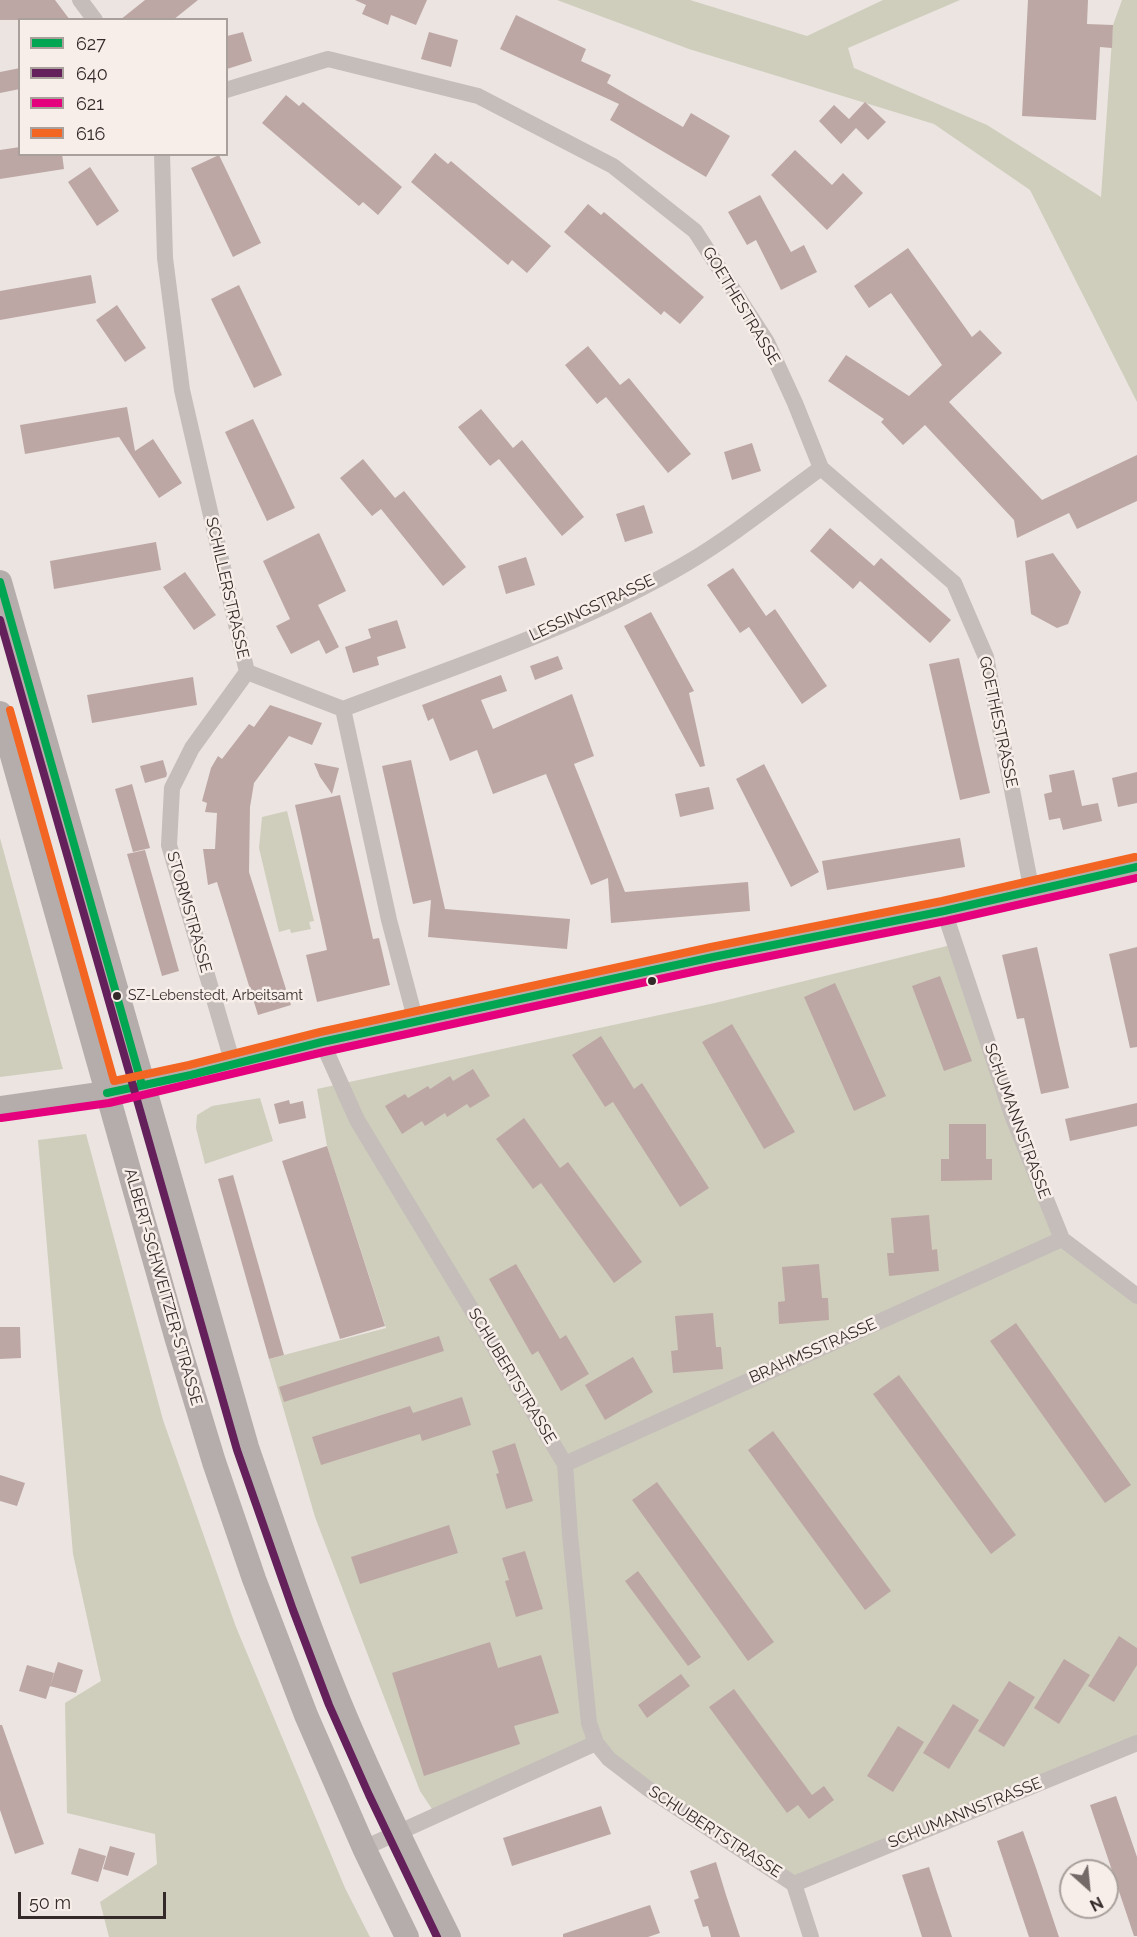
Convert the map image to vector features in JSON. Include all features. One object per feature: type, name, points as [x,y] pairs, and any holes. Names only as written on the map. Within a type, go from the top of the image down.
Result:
[{"type":"street","points":[[80,0],[94,18]]},
{"type":"street","name":"GOETHESTRASSE","points":[[228,89],[328,59],[478,96],[613,166],[695,231],[767,342],[821,468],[954,583],[986,657],[1032,892]]},
{"type":"street","name":"SCHILLERSTRASSE","points":[[162,156],[165,258],[182,390],[247,672],[343,709]]},
{"type":"street","name":"LESSINGSTRASSE","points":[[343,709],[515,645],[604,606],[686,563],[719,542],[821,468]]},
{"type":"street","points":[[0,582],[247,1447],[338,1700],[397,1833],[449,1937]]},
{"type":"street","name":"STORMSTRASSE","points":[[233,1064],[169,845],[170,816],[172,788],[192,748],[247,672]]},
{"type":"street","points":[[343,709],[389,920],[416,1022]]},
{"type":"street","name":"ALBERT-SCHWEITZER-STRASSE","points":[[0,712],[177,1340],[214,1461],[254,1579],[306,1715],[364,1848],[407,1937]]},
{"type":"street","points":[[0,1108],[107,1093],[322,1042],[944,911],[1137,867]]},
{"type":"street","name":"SCHUMANNSTRASSE","points":[[944,911],[1012,1115],[1062,1239]]},
{"type":"street","name":"SCHUBERTSTRASSE","points":[[322,1042],[357,1120],[565,1464],[589,1723],[596,1743],[609,1759],[647,1788],[794,1884],[810,1937]]},
{"type":"street","points":[[1062,1239],[1137,1296]]},
{"type":"street","name":"BRAHMSSTRASSE","points":[[565,1464],[1062,1239]]},
{"type":"street","points":[[364,1848],[596,1743]]},
{"type":"street","name":"SCHUMANNSTRASSE","points":[[794,1884],[1137,1743]]},
{"type":"green space","points":[[557,0],[690,0],[807,36],[883,0],[960,0],[848,48],[854,68],[987,125],[1101,197],[1113,25],[1122,0],[1137,0],[1137,402],[1030,190],[934,124],[689,49]]},
{"type":"green space","points":[[287,811],[314,921],[309,922],[311,929],[291,933],[290,929],[279,932],[259,848],[262,817]]},
{"type":"green space","points":[[0,838],[62,1066],[63,1069],[0,1077]]},
{"type":"green space","points":[[955,944],[1062,1239],[1137,1296],[1137,1743],[794,1884],[596,1743],[436,1815],[420,1791],[315,1517],[269,1359],[386,1328],[327,1146],[317,1089],[715,1003]]},
{"type":"green space","points":[[260,1098],[273,1141],[205,1164],[196,1128],[197,1115],[212,1106]]},
{"type":"green space","points":[[86,1134],[163,1420],[236,1627],[345,1888],[370,1937],[109,1937],[100,1902],[157,1864],[155,1834],[67,1813],[65,1703],[101,1681],[73,1554],[38,1140]]},
{"type":"building","points":[[0,0],[55,0],[68,18],[18,18],[18,20],[0,20]]},
{"type":"building","points":[[145,0],[198,0],[176,18],[122,18]]},
{"type":"building","points":[[355,0],[427,0],[416,25],[391,15],[388,25],[362,14],[366,5]]},
{"type":"building","points":[[1028,0],[1088,0],[1087,24],[1113,25],[1112,48],[1100,47],[1096,120],[1022,116]]},
{"type":"building","points":[[516,15],[586,49],[581,61],[611,75],[607,83],[683,127],[691,113],[730,136],[706,177],[610,120],[619,104],[500,49]]},
{"type":"building","points":[[243,32],[252,61],[228,69],[228,36]]},
{"type":"building","points":[[429,32],[458,40],[451,67],[421,59]]},
{"type":"building","points":[[18,68],[18,89],[0,93],[0,72]]},
{"type":"building","points":[[286,95],[299,106],[303,102],[402,187],[378,215],[363,202],[359,206],[262,123]]},
{"type":"building","points":[[865,102],[886,122],[868,140],[856,128],[841,144],[819,121],[834,105],[849,119]]},
{"type":"building","points":[[18,147],[18,156],[62,156],[64,169],[0,179],[0,150]]},
{"type":"building","points":[[795,150],[832,185],[843,173],[863,193],[827,230],[771,175]]},
{"type":"building","points":[[435,153],[448,164],[451,161],[551,246],[527,273],[512,260],[508,265],[411,182]]},
{"type":"building","points":[[219,156],[261,243],[233,257],[191,168]]},
{"type":"building","points":[[90,167],[119,211],[97,226],[68,182]]},
{"type":"building","points":[[760,195],[791,252],[804,245],[817,272],[781,290],[756,240],[747,245],[728,212]]},
{"type":"building","points":[[588,204],[601,215],[604,212],[704,297],[680,324],[664,311],[661,315],[564,232]]},
{"type":"building","points":[[908,248],[972,337],[980,330],[1002,353],[949,402],[1042,500],[1137,455],[1137,501],[1077,529],[1069,513],[1017,538],[1014,520],[925,425],[903,445],[881,422],[884,419],[828,381],[846,355],[909,396],[942,365],[891,293],[869,308],[854,286]]},
{"type":"building","points":[[91,275],[96,303],[0,320],[0,291]]},
{"type":"building","points":[[239,285],[282,375],[254,388],[211,299]]},
{"type":"building","points":[[117,305],[146,348],[125,362],[96,320]]},
{"type":"building","points":[[588,346],[620,385],[629,378],[691,454],[668,473],[606,397],[597,404],[565,365]]},
{"type":"building","points":[[127,407],[135,451],[153,439],[182,483],[159,498],[119,437],[25,454],[20,425]]},
{"type":"building","points":[[481,409],[513,448],[522,440],[584,517],[562,536],[499,459],[490,466],[458,427]]},
{"type":"building","points":[[253,419],[295,508],[267,521],[225,432]]},
{"type":"building","points":[[752,443],[761,471],[732,480],[724,452]]},
{"type":"building","points":[[363,459],[395,498],[404,491],[466,567],[443,586],[381,509],[372,516],[340,478]]},
{"type":"building","points":[[644,505],[653,533],[625,542],[616,514]]},
{"type":"building","points":[[830,528],[874,566],[881,558],[951,620],[930,643],[860,581],[853,589],[810,551]]},
{"type":"building","points":[[319,533],[346,591],[318,605],[339,647],[326,654],[319,640],[291,654],[276,626],[290,619],[263,561]]},
{"type":"building","points":[[156,542],[161,570],[54,589],[50,561]]},
{"type":"building","points":[[1053,553],[1081,592],[1068,624],[1057,628],[1031,614],[1025,561]]},
{"type":"building","points":[[526,557],[535,585],[506,594],[498,566]]},
{"type":"building","points":[[733,568],[766,616],[775,609],[827,686],[802,704],[749,627],[740,633],[707,585]]},
{"type":"building","points":[[185,572],[216,615],[194,630],[163,587]]},
{"type":"building","points":[[651,612],[694,691],[689,693],[705,766],[700,767],[624,626]]},
{"type":"building","points":[[397,620],[406,648],[377,657],[379,665],[353,673],[345,647],[371,638],[368,629]]},
{"type":"building","points":[[558,656],[563,669],[535,680],[530,666]]},
{"type":"building","points":[[959,658],[990,793],[960,800],[929,664]]},
{"type":"building","points":[[501,675],[507,691],[481,700],[493,729],[572,694],[594,756],[574,764],[625,892],[748,882],[750,911],[611,923],[608,878],[591,885],[546,774],[493,794],[477,750],[450,761],[433,718],[428,721],[422,705]]},
{"type":"building","points":[[193,677],[197,705],[92,723],[87,695]]},
{"type":"building","points":[[270,705],[322,723],[312,745],[289,736],[254,783],[250,807],[249,872],[291,1005],[258,1015],[217,882],[208,885],[203,849],[215,849],[217,813],[205,812],[207,803],[202,801],[211,768],[218,756],[222,759],[249,724],[254,727]]},
{"type":"building","points":[[163,760],[166,777],[145,783],[140,766]]},
{"type":"building","points":[[411,760],[445,909],[570,919],[567,949],[428,937],[431,900],[413,904],[382,766]]},
{"type":"building","points":[[314,763],[339,768],[332,794],[320,777]]},
{"type":"building","points":[[764,764],[819,872],[791,887],[736,779]]},
{"type":"building","points":[[1074,770],[1082,806],[1098,803],[1102,821],[1063,830],[1060,818],[1049,820],[1044,794],[1052,792],[1049,775]]},
{"type":"building","points":[[1137,772],[1137,803],[1118,807],[1112,778]]},
{"type":"building","points":[[132,784],[150,848],[133,852],[115,789]]},
{"type":"building","points":[[709,787],[714,809],[680,817],[675,794]]},
{"type":"building","points":[[340,795],[373,939],[379,938],[390,985],[317,1002],[306,955],[327,950],[295,805]]},
{"type":"building","points":[[960,838],[965,867],[827,890],[822,861]]},
{"type":"building","points":[[145,850],[179,971],[162,976],[127,854]]},
{"type":"building","points":[[1037,947],[1069,1088],[1041,1094],[1024,1018],[1017,1019],[1002,955]]},
{"type":"building","points":[[1137,947],[1137,1047],[1130,1048],[1109,954]]},
{"type":"building","points":[[940,976],[972,1061],[944,1071],[912,986]]},
{"type":"building","points":[[835,983],[886,1096],[854,1111],[804,997]]},
{"type":"building","points":[[732,1024],[795,1132],[764,1149],[702,1042]]},
{"type":"building","points":[[601,1036],[634,1089],[642,1083],[709,1188],[680,1207],[613,1102],[605,1107],[572,1055]]},
{"type":"building","points":[[473,1069],[490,1096],[470,1108],[467,1104],[447,1117],[445,1113],[425,1126],[422,1121],[402,1134],[385,1106],[405,1094],[408,1098],[428,1086],[430,1089],[450,1076],[453,1081]]},
{"type":"building","points":[[289,1100],[290,1104],[303,1101],[306,1118],[279,1124],[274,1104]]},
{"type":"building","points":[[1137,1103],[1137,1126],[1070,1141],[1065,1119]]},
{"type":"building","points":[[524,1118],[560,1168],[568,1162],[642,1262],[614,1283],[541,1183],[533,1189],[496,1139]]},
{"type":"building","points":[[949,1124],[986,1124],[986,1159],[992,1159],[992,1180],[941,1181],[941,1159],[949,1159]]},
{"type":"building","points":[[327,1146],[385,1326],[340,1339],[282,1161]]},
{"type":"building","points":[[233,1175],[284,1355],[269,1359],[218,1179]]},
{"type":"building","points":[[929,1215],[932,1250],[937,1249],[939,1271],[889,1276],[887,1253],[894,1253],[891,1218]]},
{"type":"building","points":[[516,1264],[560,1339],[566,1335],[589,1374],[561,1391],[538,1351],[532,1355],[489,1279]]},
{"type":"building","points":[[819,1264],[822,1298],[828,1298],[829,1320],[779,1324],[778,1302],[785,1301],[782,1267]]},
{"type":"building","points":[[713,1313],[716,1347],[721,1347],[723,1369],[673,1373],[671,1351],[678,1350],[675,1316]]},
{"type":"building","points":[[1016,1323],[1131,1485],[1105,1503],[990,1341]]},
{"type":"building","points":[[0,1327],[20,1327],[21,1358],[0,1359]]},
{"type":"building","points":[[439,1336],[444,1351],[284,1402],[279,1387]]},
{"type":"building","points":[[633,1357],[653,1392],[605,1420],[585,1385]]},
{"type":"building","points":[[899,1375],[1016,1535],[991,1554],[873,1394]]},
{"type":"building","points":[[462,1397],[471,1425],[422,1441],[420,1434],[321,1465],[312,1437],[410,1406],[413,1413]]},
{"type":"building","points":[[773,1431],[891,1591],[865,1610],[748,1450]]},
{"type":"building","points":[[515,1443],[533,1501],[506,1509],[492,1451]]},
{"type":"building","points":[[0,1475],[25,1483],[17,1506],[0,1501]]},
{"type":"building","points":[[657,1482],[774,1642],[748,1661],[632,1500]]},
{"type":"building","points":[[449,1525],[458,1553],[360,1584],[351,1557]]},
{"type":"building","points":[[525,1551],[543,1609],[516,1617],[505,1581],[509,1580],[502,1558]]},
{"type":"building","points":[[638,1571],[701,1657],[688,1666],[625,1581]]},
{"type":"building","points":[[1119,1636],[1137,1648],[1137,1665],[1114,1702],[1088,1686]]},
{"type":"building","points":[[490,1642],[498,1668],[541,1655],[559,1713],[514,1726],[520,1744],[424,1776],[392,1673]]},
{"type":"building","points":[[1064,1659],[1090,1675],[1059,1724],[1034,1708]]},
{"type":"building","points":[[58,1662],[83,1670],[76,1693],[50,1686]]},
{"type":"building","points":[[27,1665],[54,1673],[46,1699],[19,1691]]},
{"type":"building","points":[[681,1674],[690,1686],[647,1718],[638,1705]]},
{"type":"building","points":[[1009,1681],[1035,1697],[1004,1747],[978,1731]]},
{"type":"building","points":[[734,1689],[812,1795],[824,1786],[834,1800],[809,1819],[798,1805],[787,1813],[709,1707]]},
{"type":"building","points":[[953,1704],[979,1720],[949,1769],[923,1753]]},
{"type":"building","points":[[0,1725],[2,1725],[44,1844],[15,1854],[0,1810]]},
{"type":"building","points":[[898,1726],[924,1742],[893,1792],[867,1776]]},
{"type":"building","points":[[1116,1796],[1137,1857],[1137,1936],[1134,1936],[1119,1891],[1119,1859],[1108,1859],[1090,1805]]},
{"type":"building","points":[[601,1806],[611,1834],[512,1866],[503,1838]]},
{"type":"building","points":[[1023,1831],[1059,1937],[1029,1937],[997,1841]]},
{"type":"building","points":[[110,1846],[135,1853],[128,1876],[103,1869]]},
{"type":"building","points":[[79,1848],[106,1856],[98,1882],[71,1874]]},
{"type":"building","points":[[716,1862],[740,1937],[711,1937],[708,1926],[703,1927],[694,1900],[699,1898],[690,1871]]},
{"type":"building","points":[[929,1867],[952,1937],[922,1937],[902,1875]]},
{"type":"building","points":[[650,1905],[660,1933],[648,1937],[563,1937],[563,1934]]},
{"type":"transit line","name":"627","points":[[0,582],[142,1085]]},
{"type":"transit line","name":"640","points":[[0,620],[237,1450],[329,1705],[437,1937]]},
{"type":"transit line","name":"616","points":[[10,710],[114,1081],[320,1032],[711,947],[942,901],[1135,857]]},
{"type":"transit line","name":"627","points":[[107,1093],[191,1075],[322,1042],[713,957],[944,911],[1137,867]]},
{"type":"transit line","name":"621","points":[[1,1118],[109,1103],[324,1052],[715,967],[946,921],[1137,878]]},
{"type":"place","name":"SZ-Lebenstedt, Arbeitsamt","points":[[117,996]]}]
